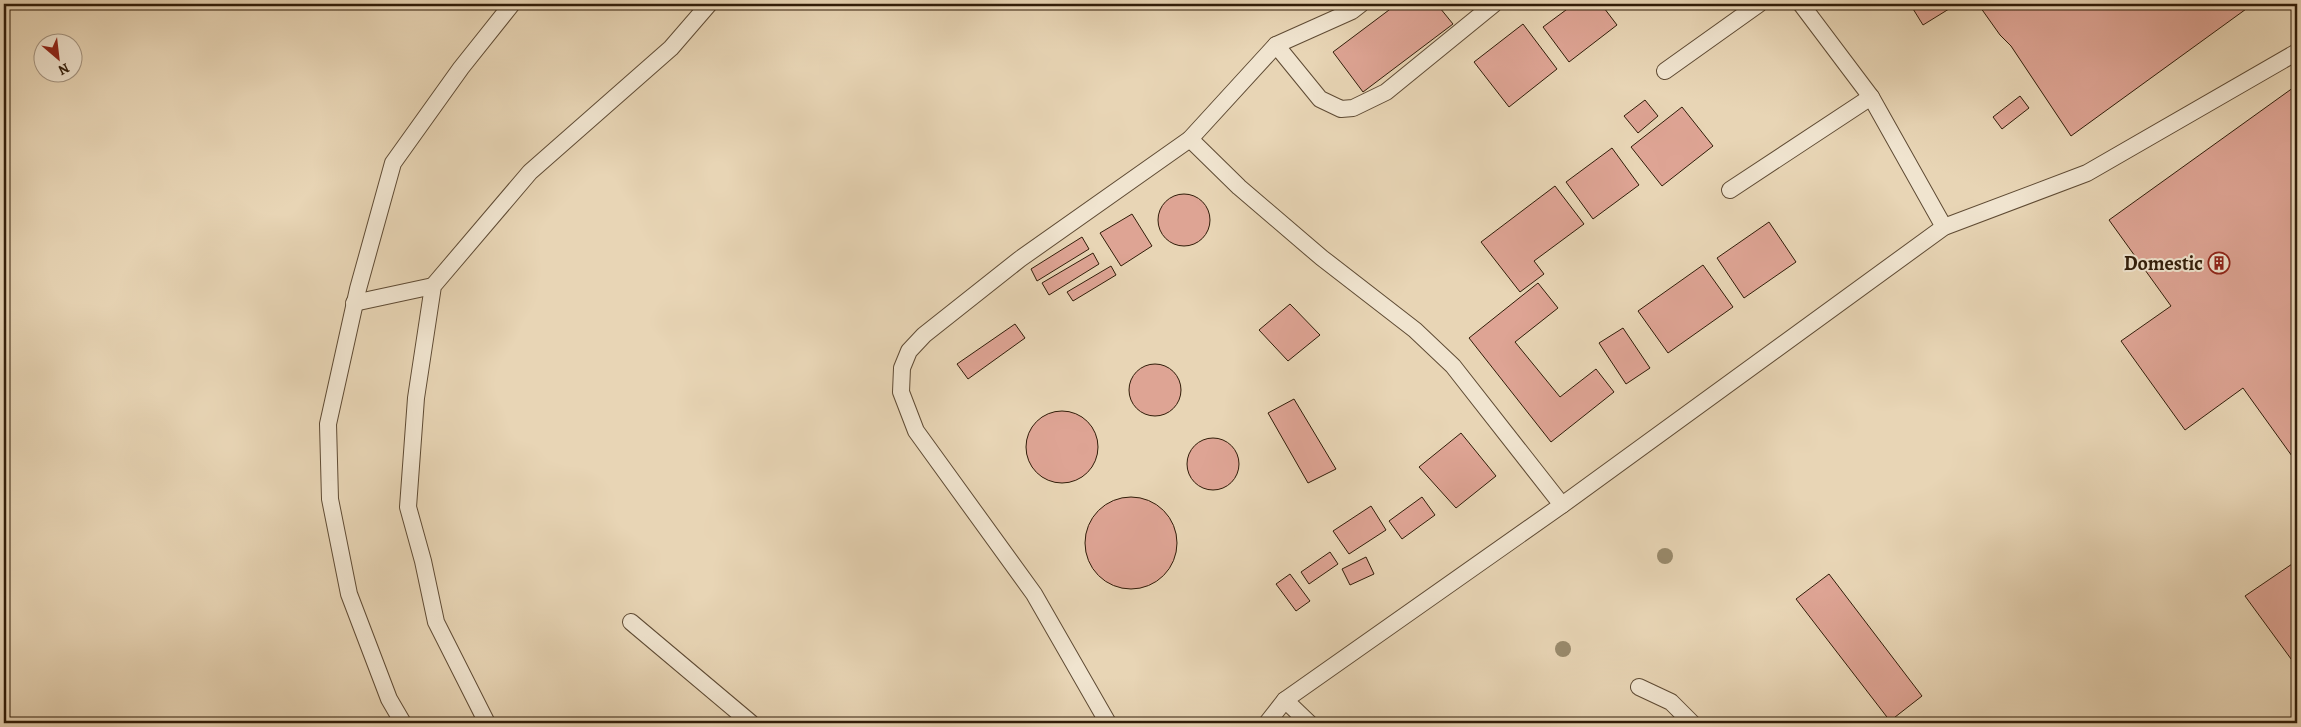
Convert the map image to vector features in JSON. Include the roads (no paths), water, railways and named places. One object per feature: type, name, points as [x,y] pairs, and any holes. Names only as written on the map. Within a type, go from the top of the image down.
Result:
[{"type":"lane","points":[[403,723],[389,699],[349,594],[330,499],[328,424],[354,303],[393,163],[462,68],[512,4]]},
{"type":"lane","points":[[487,723],[436,622],[423,561],[408,507],[416,398],[433,286],[530,172],[671,48],[709,4]]},
{"type":"lane","points":[[1108,723],[1034,594],[916,432],[901,392],[902,368],[909,351],[924,335],[1020,259],[1190,139],[1276,45],[1352,11],[1361,4]]},
{"type":"lane","points":[[1276,45],[1320,99],[1330,106],[1341,109],[1353,108],[1365,104],[1386,92],[1494,4]]},
{"type":"lane","points":[[1665,71],[1759,4]]},
{"type":"lane","points":[[1801,4],[1872,97],[1944,227]]},
{"type":"lane","points":[[1267,723],[1285,700],[1562,505],[1944,227],[2087,174],[2297,52]]},
{"type":"lane","points":[[1730,190],[1872,97]]},
{"type":"lane","points":[[1190,139],[1239,187],[1322,258],[1415,330],[1453,366],[1562,505]]},
{"type":"lane","points":[[354,303],[433,286]]},
{"type":"lane","points":[[631,622],[751,723]]},
{"type":"lane","points":[[1639,687],[1671,702],[1692,723]]},
{"type":"lane","points":[[1285,700],[1309,723]]},
{"type":"place","name":"Domestic","points":[[2219,263]]}]
